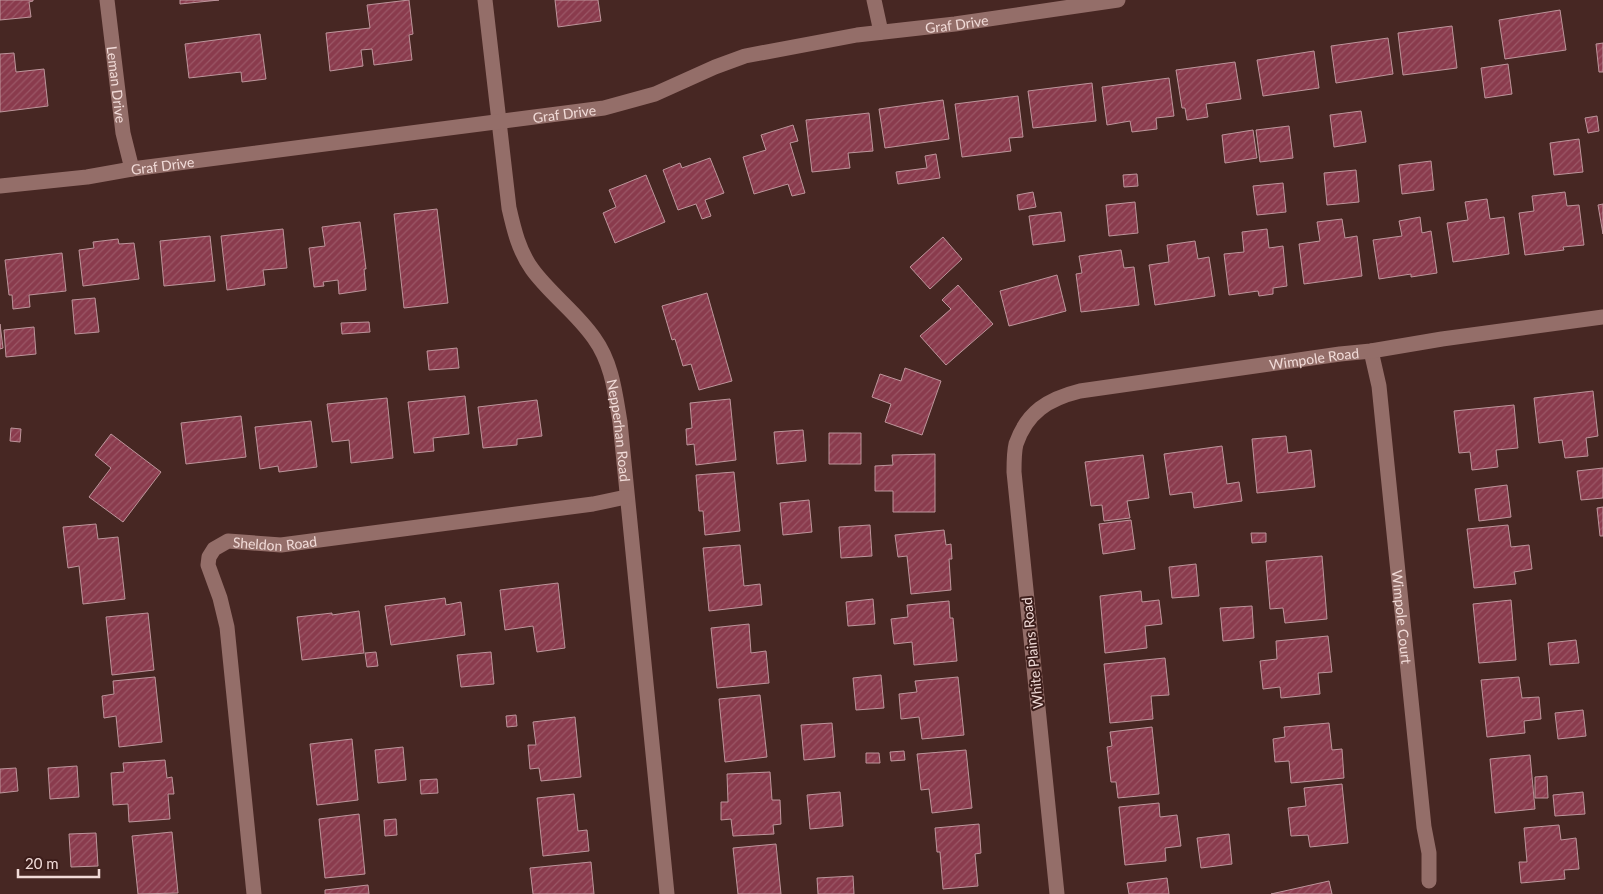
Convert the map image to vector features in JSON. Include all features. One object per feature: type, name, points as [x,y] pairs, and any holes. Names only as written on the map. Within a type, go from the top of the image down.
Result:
[{"type":"street","name":"Leman Drive","points":[[107,0],[123,132],[132,169]]},
{"type":"street","name":"Nepperhan Road","points":[[485,0],[509,208],[515,236],[521,251],[542,282],[576,315],[595,339],[606,359],[614,381],[620,422],[667,894]]},
{"type":"street","points":[[874,0],[881,32]]},
{"type":"street","name":"Graf Drive","points":[[0,186],[87,177],[132,169],[604,108],[655,94],[715,67],[745,56],[857,35],[955,24],[1118,0]]},
{"type":"street","name":"Wimpole Road","points":[[1031,416],[1044,404],[1060,396],[1080,390],[1371,351],[1442,339],[1603,317]]},
{"type":"street","name":"Wimpole Court","points":[[1371,351],[1379,386],[1424,827],[1429,853],[1429,881]]},
{"type":"street","name":"White Plains Road","points":[[1031,416],[1016,446],[1014,472],[1057,894]]},
{"type":"street","name":"Sheldon Road","points":[[254,894],[227,627],[220,598],[208,565],[209,557],[214,549],[228,541],[281,545],[593,504],[626,497]]},
{"type":"building","points":[[0,0],[33,0],[29,2],[31,17],[0,20]]},
{"type":"building","points":[[180,0],[219,0],[180,4]]},
{"type":"building","points":[[409,0],[413,34],[409,35],[412,60],[374,65],[372,49],[361,50],[363,66],[330,71],[326,33],[370,28],[367,5]]},
{"type":"building","points":[[555,0],[598,0],[601,21],[558,27]]},
{"type":"building","points":[[1560,10],[1566,50],[1505,59],[1499,20]]},
{"type":"building","points":[[1452,26],[1457,68],[1403,75],[1398,33]]},
{"type":"building","points":[[260,34],[266,79],[242,82],[241,72],[189,78],[185,44]]},
{"type":"building","points":[[1388,38],[1393,74],[1336,83],[1331,46]]},
{"type":"building","points":[[1603,43],[1603,72],[1599,72],[1596,44]]},
{"type":"building","points":[[1314,51],[1319,88],[1263,96],[1257,60]]},
{"type":"building","points":[[14,53],[16,72],[44,69],[48,106],[0,112],[0,54]]},
{"type":"building","points":[[1235,62],[1241,99],[1206,104],[1208,117],[1187,120],[1185,108],[1182,108],[1176,70]]},
{"type":"building","points":[[1508,64],[1512,94],[1485,98],[1481,68]]},
{"type":"building","points":[[1169,78],[1174,116],[1156,118],[1157,129],[1132,132],[1130,121],[1107,125],[1102,87]]},
{"type":"building","points":[[1092,83],[1096,121],[1033,128],[1028,91]]},
{"type":"building","points":[[1018,96],[1023,137],[1009,138],[1011,151],[962,157],[955,104]]},
{"type":"building","points":[[943,100],[949,139],[885,148],[879,109]]},
{"type":"building","points":[[1361,111],[1366,142],[1334,147],[1330,115]]},
{"type":"building","points":[[869,113],[873,151],[848,153],[850,168],[812,172],[806,120]]},
{"type":"building","points":[[1597,116],[1599,131],[1588,133],[1585,118]]},
{"type":"building","points":[[793,125],[798,141],[790,143],[805,193],[792,196],[788,184],[754,194],[743,157],[766,150],[761,135]]},
{"type":"building","points":[[1289,126],[1293,158],[1260,162],[1256,130]]},
{"type":"building","points":[[1253,130],[1257,158],[1225,163],[1222,135]]},
{"type":"building","points":[[1579,139],[1583,172],[1554,175],[1550,143]]},
{"type":"building","points":[[936,154],[940,178],[898,184],[896,172],[927,168],[925,156]]},
{"type":"building","points":[[710,158],[724,193],[705,200],[711,216],[702,219],[696,204],[678,210],[663,170],[680,163],[682,168]]},
{"type":"building","points":[[1431,161],[1434,190],[1402,194],[1399,165]]},
{"type":"building","points":[[1356,170],[1359,202],[1327,205],[1324,173]]},
{"type":"building","points":[[1137,174],[1138,186],[1124,187],[1123,175]]},
{"type":"building","points":[[646,175],[665,222],[615,243],[603,213],[616,207],[609,190]]},
{"type":"building","points":[[1283,183],[1286,212],[1257,215],[1253,186]]},
{"type":"building","points":[[1033,192],[1036,207],[1019,210],[1017,195]]},
{"type":"building","points":[[1565,192],[1567,206],[1579,205],[1584,245],[1563,247],[1564,250],[1525,255],[1519,213],[1534,211],[1532,196]]},
{"type":"building","points":[[1487,199],[1490,219],[1504,217],[1509,254],[1453,262],[1447,223],[1468,220],[1465,202]]},
{"type":"building","points":[[1135,202],[1138,233],[1109,236],[1106,205]]},
{"type":"building","points":[[1603,204],[1603,234],[1598,205]]},
{"type":"building","points":[[437,209],[448,303],[404,308],[394,214]]},
{"type":"building","points":[[1061,212],[1065,241],[1033,245],[1029,216]]},
{"type":"building","points":[[1420,217],[1422,233],[1431,231],[1437,273],[1411,277],[1411,274],[1379,279],[1373,240],[1402,236],[1399,221]]},
{"type":"building","points":[[1342,219],[1345,238],[1357,236],[1362,276],[1304,284],[1299,244],[1320,241],[1317,222]]},
{"type":"building","points":[[360,222],[366,269],[364,269],[366,290],[339,294],[338,280],[323,282],[324,286],[314,287],[309,248],[325,246],[322,227]]},
{"type":"building","points":[[283,229],[287,268],[263,270],[265,285],[227,290],[221,236]]},
{"type":"building","points":[[1267,229],[1269,248],[1283,246],[1287,286],[1273,288],[1273,294],[1259,296],[1258,291],[1229,295],[1224,254],[1244,252],[1242,232]]},
{"type":"building","points":[[210,236],[215,281],[164,286],[160,241]]},
{"type":"building","points":[[943,237],[962,259],[930,289],[910,267]]},
{"type":"building","points":[[118,239],[119,244],[134,243],[139,279],[83,286],[79,250],[94,248],[93,242]]},
{"type":"building","points":[[1195,241],[1198,259],[1209,257],[1215,296],[1155,305],[1149,265],[1169,262],[1167,245]]},
{"type":"building","points":[[1121,250],[1124,268],[1134,267],[1139,305],[1081,312],[1076,274],[1082,273],[1079,256]]},
{"type":"building","points":[[62,253],[66,291],[29,295],[30,307],[13,309],[12,295],[9,295],[5,260]]},
{"type":"building","points":[[1057,275],[1066,311],[1009,326],[1000,291]]},
{"type":"building","points":[[958,285],[993,324],[946,365],[920,336],[951,309],[942,300]]},
{"type":"building","points":[[707,293],[732,381],[699,390],[691,364],[683,366],[675,339],[672,340],[662,306]]},
{"type":"building","points":[[95,298],[99,332],[75,334],[72,300]]},
{"type":"building","points":[[369,322],[370,332],[342,334],[341,323]]},
{"type":"building","points":[[0,324],[3,348],[0,349]]},
{"type":"building","points":[[34,327],[36,354],[6,357],[4,330]]},
{"type":"building","points":[[457,348],[459,368],[429,370],[427,351]]},
{"type":"building","points":[[905,368],[941,381],[922,435],[885,422],[891,404],[872,397],[880,374],[901,381]]},
{"type":"building","points":[[1593,391],[1598,436],[1586,438],[1588,456],[1565,458],[1562,440],[1539,443],[1534,398]]},
{"type":"building","points":[[465,396],[469,434],[433,438],[434,451],[414,453],[408,402]]},
{"type":"building","points":[[387,398],[393,458],[351,463],[349,440],[332,442],[327,404]]},
{"type":"building","points":[[730,399],[736,460],[696,465],[694,444],[687,445],[686,429],[692,428],[690,403]]},
{"type":"building","points":[[537,400],[542,436],[517,439],[517,445],[483,448],[478,407]]},
{"type":"building","points":[[1514,405],[1518,448],[1496,450],[1498,467],[1472,470],[1470,452],[1459,453],[1454,411]]},
{"type":"building","points":[[241,416],[246,457],[186,464],[181,423]]},
{"type":"building","points":[[311,421],[317,467],[279,472],[278,466],[260,469],[255,427]]},
{"type":"building","points":[[11,428],[21,429],[20,442],[10,441]]},
{"type":"building","points":[[803,430],[806,461],[777,464],[774,432]]},
{"type":"building","points":[[829,433],[861,433],[861,464],[829,464]]},
{"type":"building","points":[[111,434],[161,472],[123,522],[89,497],[111,468],[95,455]]},
{"type":"building","points":[[1286,436],[1288,453],[1311,450],[1315,487],[1257,493],[1252,439]]},
{"type":"building","points":[[1222,446],[1227,484],[1239,482],[1242,501],[1194,508],[1192,492],[1170,495],[1164,454]]},
{"type":"building","points":[[935,454],[935,512],[893,512],[893,491],[875,491],[875,466],[893,465],[892,455]]},
{"type":"building","points":[[1143,455],[1149,498],[1127,501],[1130,518],[1104,521],[1102,505],[1091,506],[1085,462]]},
{"type":"building","points":[[1603,468],[1603,498],[1581,500],[1577,471]]},
{"type":"building","points":[[734,472],[740,531],[705,535],[703,511],[699,511],[696,475]]},
{"type":"building","points":[[1507,485],[1511,517],[1479,521],[1475,489]]},
{"type":"building","points":[[809,500],[812,532],[783,535],[780,503]]},
{"type":"building","points":[[1603,507],[1603,536],[1600,536],[1597,508]]},
{"type":"building","points":[[1131,520],[1135,549],[1103,554],[1099,524]]},
{"type":"building","points":[[96,524],[98,539],[118,537],[125,599],[83,604],[79,566],[68,568],[63,527]]},
{"type":"building","points":[[870,525],[872,556],[841,558],[839,527]]},
{"type":"building","points":[[1508,525],[1511,547],[1529,545],[1532,569],[1514,572],[1516,584],[1474,588],[1467,529]]},
{"type":"building","points":[[944,530],[946,545],[951,544],[952,559],[949,559],[951,590],[911,594],[907,556],[898,557],[895,535]]},
{"type":"building","points":[[1251,533],[1266,533],[1266,542],[1252,543]]},
{"type":"building","points":[[740,545],[744,586],[760,584],[762,605],[709,611],[703,548]]},
{"type":"building","points":[[1322,556],[1327,619],[1285,623],[1283,608],[1270,609],[1266,561]]},
{"type":"building","points":[[1196,564],[1199,596],[1172,598],[1169,567]]},
{"type":"building","points":[[558,583],[565,648],[537,652],[533,626],[505,630],[500,590]]},
{"type":"building","points":[[1141,591],[1142,602],[1159,600],[1162,624],[1145,626],[1147,648],[1105,653],[1100,596]]},
{"type":"building","points":[[445,598],[446,605],[461,602],[465,635],[391,645],[385,606]]},
{"type":"building","points":[[873,599],[875,624],[848,626],[846,602]]},
{"type":"building","points":[[1511,600],[1516,660],[1479,663],[1473,604]]},
{"type":"building","points":[[949,601],[950,618],[953,618],[957,661],[914,665],[912,642],[894,644],[891,619],[908,617],[907,605]]},
{"type":"building","points":[[1252,606],[1254,638],[1223,641],[1220,608]]},
{"type":"building","points":[[359,611],[364,653],[302,660],[297,617]]},
{"type":"building","points":[[148,613],[154,670],[112,675],[106,617]]},
{"type":"building","points":[[749,624],[751,653],[766,651],[769,683],[717,688],[711,628]]},
{"type":"building","points":[[1328,636],[1332,672],[1318,673],[1320,694],[1281,698],[1280,687],[1263,689],[1260,661],[1277,659],[1276,641]]},
{"type":"building","points":[[1576,640],[1579,663],[1550,665],[1548,643]]},
{"type":"building","points":[[376,652],[378,666],[367,667],[365,653]]},
{"type":"building","points":[[491,652],[494,684],[461,687],[457,655]]},
{"type":"building","points":[[1165,658],[1169,695],[1151,696],[1153,719],[1110,723],[1104,664]]},
{"type":"building","points":[[881,675],[884,708],[856,710],[853,678]]},
{"type":"building","points":[[155,677],[162,742],[119,747],[116,716],[104,718],[102,696],[114,694],[113,681]]},
{"type":"building","points":[[958,677],[964,735],[922,739],[919,717],[901,719],[899,694],[917,692],[915,681]]},
{"type":"building","points":[[1519,677],[1522,698],[1539,697],[1541,719],[1524,721],[1525,733],[1487,737],[1481,680]]},
{"type":"building","points":[[760,695],[767,757],[725,762],[719,699]]},
{"type":"building","points":[[1583,710],[1586,736],[1558,739],[1555,713]]},
{"type":"building","points":[[516,715],[517,726],[507,727],[506,716]]},
{"type":"building","points":[[575,717],[581,777],[541,781],[539,768],[530,769],[528,745],[536,745],[533,722]]},
{"type":"building","points":[[832,723],[835,757],[804,760],[801,725]]},
{"type":"building","points":[[1329,723],[1332,750],[1342,749],[1344,778],[1291,783],[1289,761],[1275,762],[1273,739],[1285,737],[1284,727]]},
{"type":"building","points":[[1152,727],[1159,794],[1118,798],[1116,782],[1111,782],[1107,747],[1112,746],[1110,732]]},
{"type":"building","points":[[352,739],[358,800],[317,805],[310,744]]},
{"type":"building","points":[[403,747],[406,780],[378,783],[375,750]]},
{"type":"building","points":[[966,750],[972,808],[932,813],[929,789],[921,790],[917,754]]},
{"type":"building","points":[[904,751],[905,760],[891,761],[890,752]]},
{"type":"building","points":[[866,753],[879,753],[880,763],[866,763]]},
{"type":"building","points":[[1530,755],[1535,809],[1495,813],[1490,759]]},
{"type":"building","points":[[165,760],[167,778],[172,777],[174,794],[168,794],[170,819],[129,822],[128,804],[113,805],[111,773],[124,772],[123,763]]},
{"type":"building","points":[[77,766],[79,797],[50,799],[48,768]]},
{"type":"building","points":[[16,768],[18,791],[0,793],[0,769]]},
{"type":"building","points":[[770,772],[772,800],[780,800],[781,824],[773,825],[774,834],[733,836],[731,819],[721,820],[721,802],[728,802],[727,774]]},
{"type":"building","points":[[1547,776],[1548,798],[1535,798],[1535,777]]},
{"type":"building","points":[[437,779],[438,793],[421,794],[420,780]]},
{"type":"building","points":[[1342,784],[1348,843],[1310,847],[1308,835],[1291,836],[1288,808],[1306,806],[1304,788]]},
{"type":"building","points":[[840,792],[843,826],[810,829],[807,795]]},
{"type":"building","points":[[1583,792],[1585,814],[1555,816],[1553,795]]},
{"type":"building","points":[[574,794],[578,831],[587,830],[589,851],[543,856],[537,798]]},
{"type":"building","points":[[1159,803],[1160,817],[1177,815],[1181,846],[1165,848],[1166,861],[1125,865],[1119,807]]},
{"type":"building","points":[[359,814],[365,874],[325,878],[319,819]]},
{"type":"building","points":[[396,819],[397,835],[385,836],[384,820]]},
{"type":"building","points":[[979,824],[981,853],[975,854],[978,886],[943,889],[940,852],[937,852],[935,828]]},
{"type":"building","points":[[1559,825],[1561,840],[1576,838],[1579,869],[1564,870],[1565,879],[1521,883],[1519,862],[1527,862],[1524,828]]},
{"type":"building","points":[[172,832],[178,893],[138,894],[132,836]]},
{"type":"building","points":[[96,833],[98,866],[71,867],[69,834]]},
{"type":"building","points":[[1229,834],[1232,864],[1201,868],[1197,838]]},
{"type":"building","points":[[776,844],[781,894],[738,894],[733,848]]},
{"type":"building","points":[[591,862],[594,894],[533,894],[530,868]]},
{"type":"building","points":[[853,876],[854,894],[818,894],[817,878]]},
{"type":"building","points":[[1167,878],[1169,894],[1129,894],[1127,883]]},
{"type":"building","points":[[1329,881],[1332,894],[1271,894]]},
{"type":"building","points":[[368,885],[369,894],[325,894],[325,890]]}]
